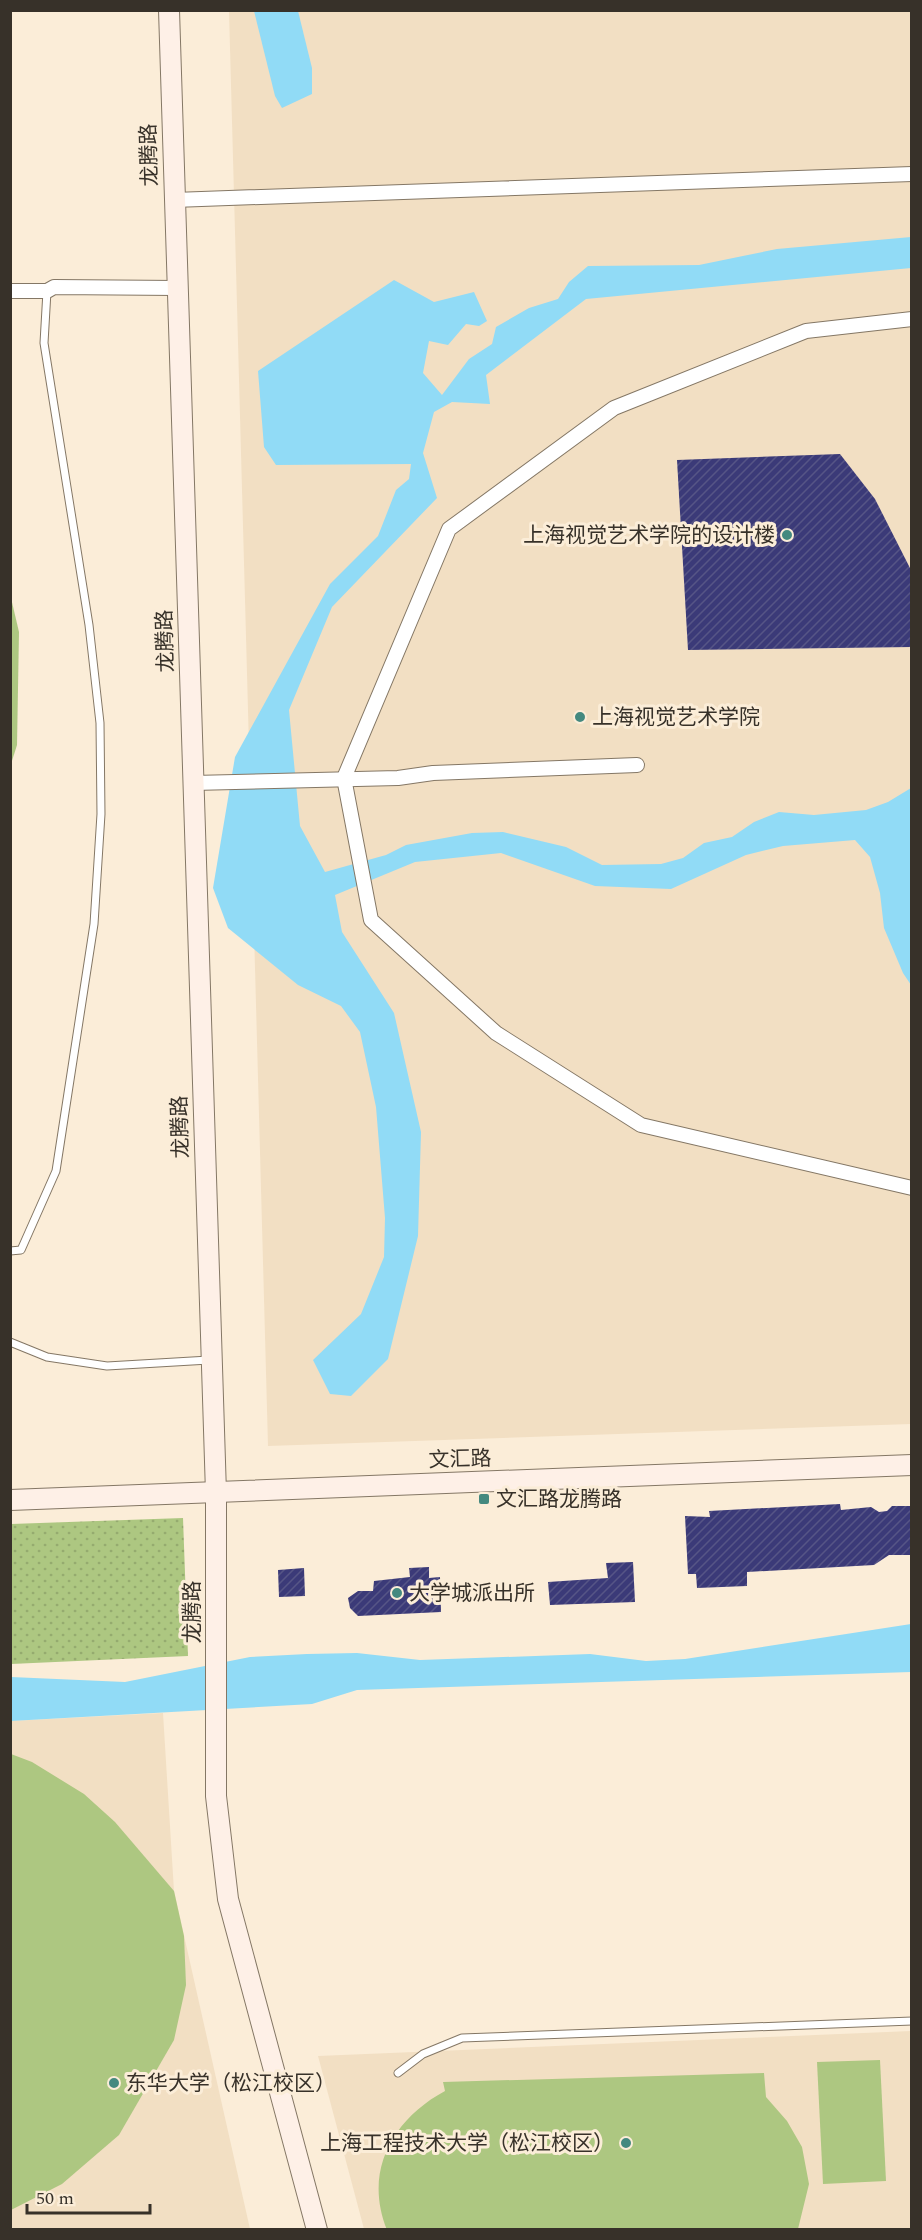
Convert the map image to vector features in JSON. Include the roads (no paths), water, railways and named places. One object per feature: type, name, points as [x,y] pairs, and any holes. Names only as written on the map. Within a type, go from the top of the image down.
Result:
[{"type":"main road","name":"龙腾路","points":[[168,10],[216,1493],[216,1796],[228,1899],[316,2229]]},
{"type":"main road","name":"文汇路","points":[[10,1500],[912,1465]]},
{"type":"street","points":[[174,200],[912,174]]},
{"type":"street","points":[[10,291],[47,291],[54,287],[177,288]]},
{"type":"street","points":[[912,319],[806,331],[614,408],[449,529],[344,778],[371,920],[496,1033],[641,1125],[912,1188]]},
{"type":"street","points":[[193,783],[398,778],[434,773],[637,765]]},
{"type":"lane","points":[[10,1251],[21,1250],[56,1171],[94,924],[100,814],[100,723],[89,625],[44,343],[47,291]]},
{"type":"lane","points":[[10,1342],[47,1357],[107,1365],[212,1359]]},
{"type":"lane","points":[[398,2073],[423,2054],[462,2038],[912,2021]]},
{"type":"water","points":[[254,11],[298,11],[312,68],[312,94],[282,108],[275,96]]},
{"type":"water","points":[[911,237],[911,268],[586,299],[486,375],[490,404],[452,402],[434,412],[423,453],[437,498],[332,607],[289,710],[300,826],[325,872],[386,855],[406,845],[472,833],[503,832],[566,847],[602,865],[661,864],[683,858],[704,843],[732,837],[754,822],[779,812],[814,815],[866,810],[888,802],[911,788],[911,985],[903,973],[884,928],[880,893],[870,857],[855,840],[783,846],[746,855],[671,889],[595,886],[501,853],[415,862],[335,895],[342,932],[394,1013],[421,1132],[418,1236],[388,1359],[351,1396],[330,1394],[313,1360],[361,1314],[384,1257],[385,1218],[376,1107],[360,1032],[341,1006],[298,985],[228,928],[213,888],[235,757],[330,584],[378,536],[396,490],[409,479],[411,464],[276,465],[264,447],[258,371],[394,280],[434,302],[474,292],[487,321],[479,326],[466,324],[448,345],[429,341],[423,373],[442,395],[469,359],[492,344],[496,327],[529,308],[558,299],[569,282],[588,266],[699,265],[777,249]]},
{"type":"water","points":[[911,1624],[911,1672],[357,1690],[312,1704],[11,1721],[11,1677],[125,1682],[250,1657],[307,1654],[357,1653],[420,1660],[590,1654],[646,1661],[685,1659]]},
{"type":"place","name":"上海视觉艺术学院的设计楼","points":[[787,535]]},
{"type":"place","name":"上海视觉艺术学院","points":[[580,717]]},
{"type":"place","name":"文汇路龙腾路","points":[[484,1499]]},
{"type":"place","name":"大学城派出所","points":[[397,1593]]},
{"type":"place","name":"东华大学（松江校区）","points":[[114,2083]]},
{"type":"place","name":"上海工程技术大学（松江校区）","points":[[626,2143]]}]
